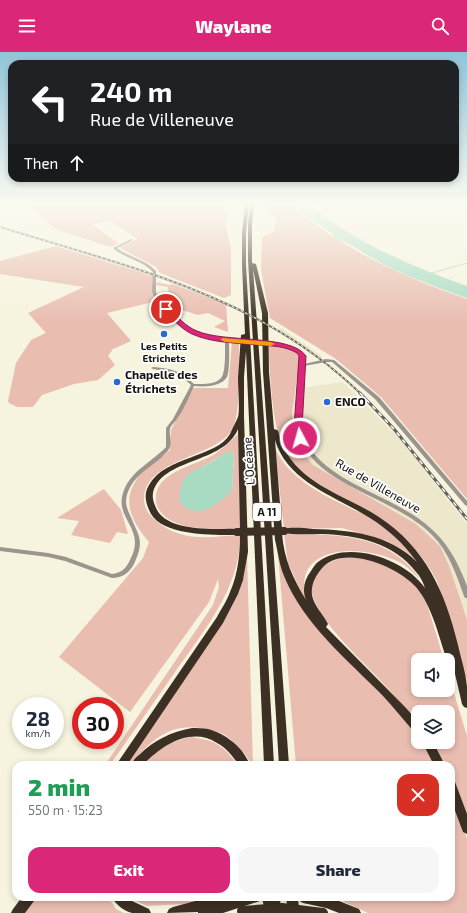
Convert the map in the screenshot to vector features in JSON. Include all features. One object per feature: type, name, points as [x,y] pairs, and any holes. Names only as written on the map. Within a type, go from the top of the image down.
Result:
[{"type":"highway","name":"L’Océane","points":[[244,243],[247,332],[269,761]]},
{"type":"highway","name":"L’Océane","points":[[250,243],[250,260],[284,761]]},
{"type":"highway","points":[[250,260],[254,263],[265,314],[268,400],[279,540],[283,560],[290,580],[300,600],[323,629],[386,692],[411,722]]},
{"type":"highway","points":[[124,761],[220,620],[234,594],[242,566],[244,552],[241,416],[243,337],[247,332]]},
{"type":"highway","points":[[268,400],[277,443],[282,454],[290,465],[317,486],[383,523],[409,546],[426,568],[440,598],[467,704]]},
{"type":"highway","points":[[241,416],[234,431],[224,444],[176,466],[157,479],[152,486],[149,501],[151,509],[157,516],[173,526],[197,531],[335,531],[362,535],[383,542],[402,554],[418,568],[432,590],[464,693]]},
{"type":"highway","points":[[342,648],[341,644],[317,614],[309,597],[308,582],[312,572],[319,564],[342,555],[368,556],[386,561],[418,583],[428,597],[464,693]]},
{"type":"highway","points":[[140,761],[150,750],[164,740],[176,734],[193,732],[211,735],[224,742],[235,751],[242,761]]},
{"type":"highway","points":[[431,749],[438,761]]},
{"type":"highway","points":[[455,796],[467,828]]},
{"type":"highway","points":[[17,913],[27,901]]},
{"type":"highway","points":[[122,901],[128,906],[145,913]]},
{"type":"highway","points":[[269,901],[272,913]]},
{"type":"highway","points":[[274,901],[275,913]]},
{"type":"highway","points":[[292,901],[294,913]]},
{"type":"highway","points":[[311,901],[324,908]]},
{"type":"highway","points":[[204,913],[244,902]]},
{"type":"highway","points":[[174,913],[244,902],[262,907],[285,906],[300,908],[324,908],[355,913]]},
{"type":"street","points":[[125,243],[115,248],[148,264],[155,272],[154,290],[156,300],[185,327],[194,332],[212,338],[227,340],[225,375],[220,382],[193,385]]},
{"type":"street","name":"Rue de Villeneuve","points":[[227,340],[288,346],[300,352],[303,356],[298,428],[300,438],[305,446],[318,463],[332,473],[401,509],[435,534],[453,559],[467,596]]},
{"type":"street","points":[[302,365],[328,360],[333,361],[377,398],[467,504]]},
{"type":"street","points":[[153,368],[177,371],[186,376],[193,385]]},
{"type":"street","points":[[0,550],[48,555],[66,559],[107,575],[119,576],[124,574],[133,560],[139,544],[136,532],[124,511],[123,504],[125,492],[139,470],[159,457],[168,447],[168,428],[175,419],[193,385]]},
{"type":"shaded area","points":[[99,243],[119,243],[111,247]]},
{"type":"shaded area","points":[[127,243],[230,243],[231,295],[224,298],[160,273],[156,267],[122,249],[120,246]]},
{"type":"shaded area","points":[[262,243],[343,243],[371,259],[409,277],[467,299],[467,499],[381,397],[336,359],[270,318],[261,270]]},
{"type":"shaded area","points":[[347,243],[367,243],[433,274],[467,286],[467,298],[404,274],[377,261]]},
{"type":"shaded area","points":[[56,246],[153,276],[153,302],[107,313],[131,341],[113,349],[108,356],[115,365],[98,380],[74,384],[42,395],[33,407],[17,407],[8,401],[16,363],[31,340],[46,333],[28,313],[84,287],[0,274],[0,261]]},
{"type":"shaded area","points":[[157,282],[169,285],[173,284],[226,304],[228,332],[214,327],[225,321],[208,313],[198,315],[179,309],[171,311],[161,303],[169,298],[168,287],[156,285]]},
{"type":"shaded area","points":[[281,328],[323,357],[318,359],[276,330]]},
{"type":"shaded area","points":[[232,342],[239,343],[238,401],[235,423],[232,430],[223,440],[166,467],[155,476],[147,487],[144,501],[145,506],[152,517],[164,527],[174,532],[195,537],[240,535],[239,555],[227,592],[218,609],[124,745],[124,737],[213,605],[219,587],[218,579],[209,602],[130,712],[124,707],[124,697],[111,697],[59,657],[143,558],[149,542],[135,523],[131,514],[129,504],[130,495],[133,486],[139,477],[148,467],[170,450],[171,430],[193,388],[228,388]]},
{"type":"shaded area","points":[[268,345],[290,348],[297,352],[300,356],[292,412],[293,430],[297,445],[313,465],[416,524],[440,546],[450,568],[467,620],[467,681],[437,581],[411,544],[376,515],[313,480],[292,461],[284,449],[280,440],[274,413]]},
{"type":"shaded area","points":[[343,382],[400,439],[467,524],[467,620],[450,568],[361,493],[313,465],[297,445],[293,430],[292,412],[295,389]]},
{"type":"shaded area","points":[[238,434],[241,529],[194,528],[172,521],[163,515],[157,506],[156,499],[161,483],[168,476],[181,469],[215,454]],"holes":[[[231,451],[234,456],[232,491],[190,473]]]},
{"type":"shaded area","points":[[275,448],[281,459],[298,478],[343,505],[381,524],[402,542],[419,564],[405,551],[387,541],[342,528],[284,529]]},
{"type":"shaded area","points":[[231,451],[234,456],[232,491],[214,506],[201,511],[194,511],[180,503],[180,492],[184,478],[194,470]]},
{"type":"shaded area","points":[[104,489],[121,510],[128,534],[117,532],[110,543],[71,535],[79,521],[57,518]]},
{"type":"shaded area","points":[[284,534],[342,536],[360,539],[393,553],[408,564],[421,580],[403,564],[393,559],[366,552],[338,552],[325,555],[315,562],[307,571],[304,583],[307,604],[288,563]]},
{"type":"shaded area","points":[[247,554],[253,761],[250,761],[236,744],[223,734],[196,728],[185,728],[164,734],[146,747],[134,761],[129,761],[235,599],[244,576]]},
{"type":"shaded area","points":[[278,555],[283,573],[293,594],[314,624],[350,660],[411,726],[411,749],[428,749],[436,761],[296,761]]},
{"type":"shaded area","points":[[351,556],[367,558],[389,565],[415,583],[427,604],[442,653],[411,653],[411,697],[455,696],[467,736],[467,817],[455,788],[455,761],[442,761],[435,749],[455,749],[455,705],[411,705],[411,716],[385,685],[351,651],[331,628],[316,605],[311,586],[313,578],[317,572],[322,567],[336,560]]},
{"type":"shaded area","points":[[190,737],[206,740],[223,748],[235,761],[146,761],[164,747]]},
{"type":"shaded area","points":[[116,749],[121,749],[113,761],[108,761]]},
{"type":"shaded area","points":[[455,804],[467,839],[467,913],[368,913],[342,901],[455,901]]},
{"type":"shaded area","points":[[31,901],[111,901],[116,909],[124,913],[22,913]]},
{"type":"shaded area","points":[[136,901],[196,901],[184,904],[147,906]]},
{"type":"waterway","points":[[432,273],[467,263]]},
{"type":"railway","points":[[53,243],[137,269],[204,294],[236,308],[281,332],[305,348],[339,374],[361,394]]},
{"type":"railway","points":[[361,394],[394,429],[467,519]]},
{"type":"slow traffic","points":[[225,340],[271,344]]},
{"type":"place","name":"Les Petits Etrichets","points":[[164,334]]},
{"type":"place","name":"Chapelle des Étrichets","points":[[117,382]]},
{"type":"place","name":"ENCO","points":[[327,402]]},
{"type":"route","points":[[166,309],[185,327],[194,332],[212,338],[282,345],[288,346],[300,352],[303,356],[298,428],[300,438]]}]
